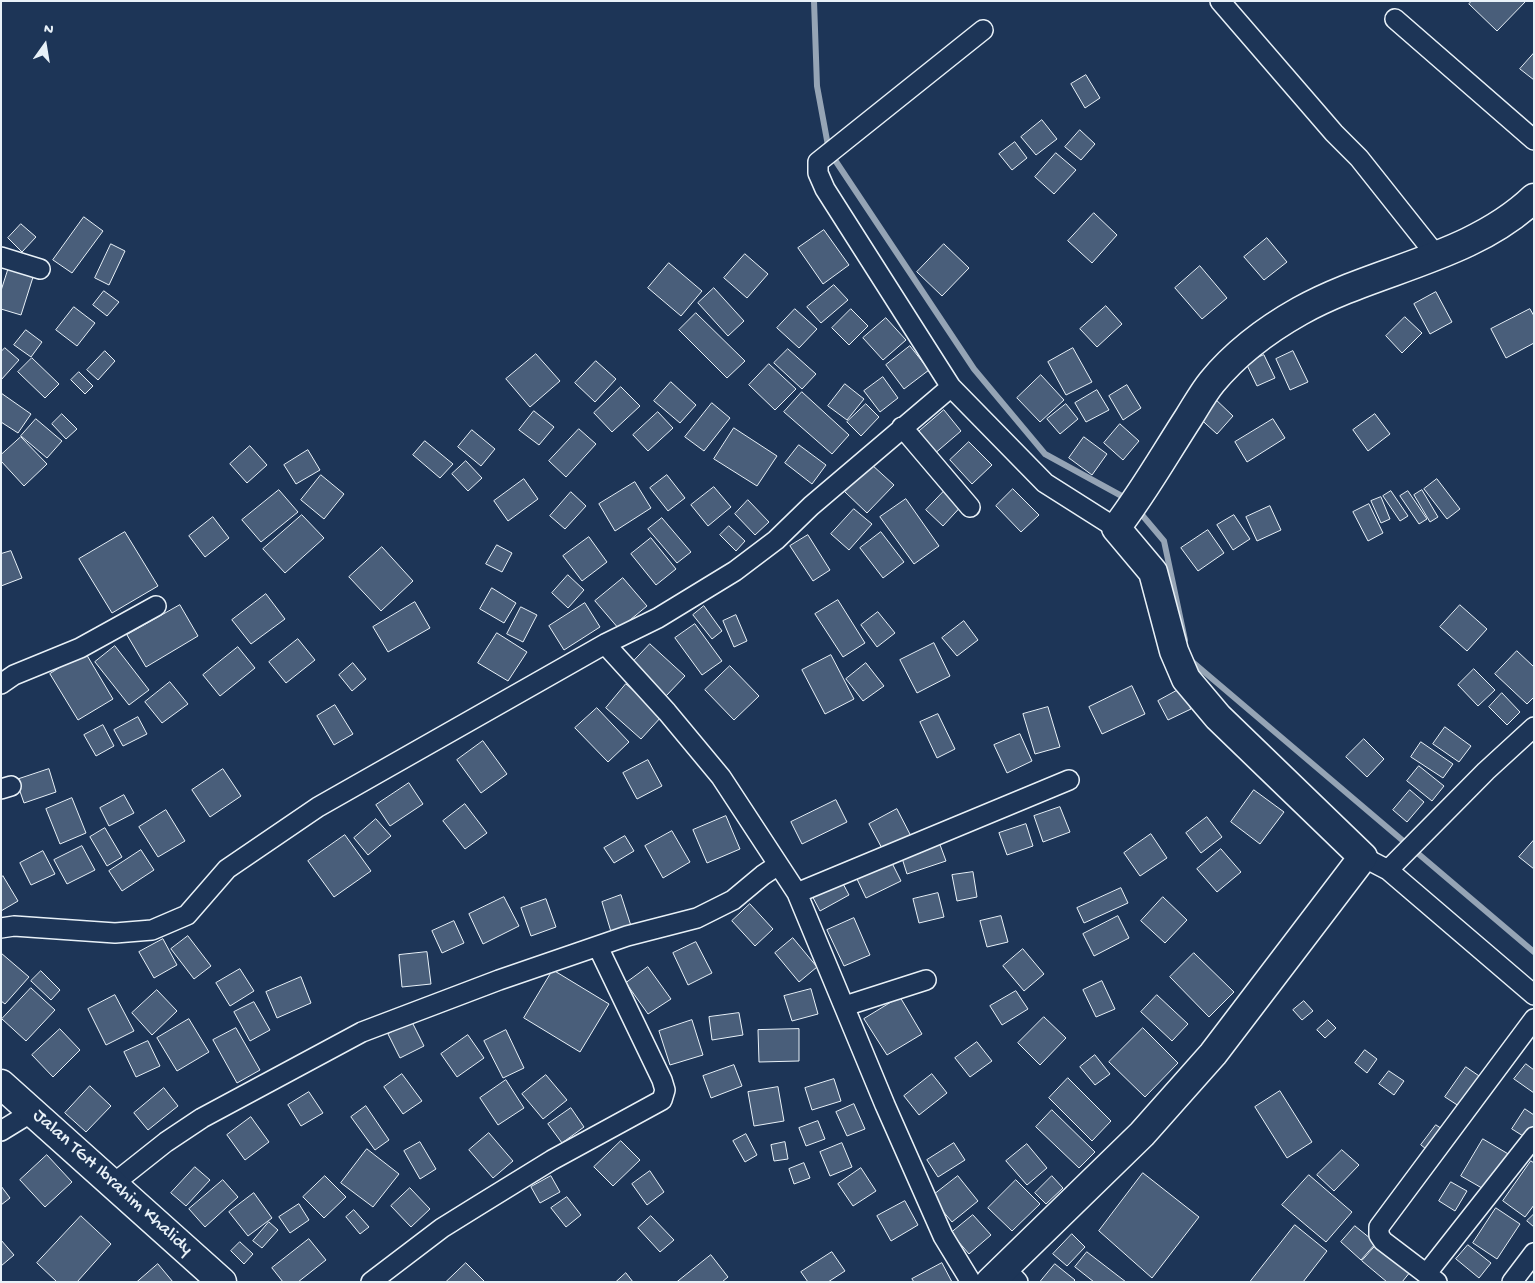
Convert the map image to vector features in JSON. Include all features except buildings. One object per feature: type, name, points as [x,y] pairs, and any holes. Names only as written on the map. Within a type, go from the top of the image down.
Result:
[{"type":"street","points":[[1220,1],[1328,126],[1359,158],[1436,255]]},
{"type":"street","points":[[1395,19],[1534,140]]},
{"type":"street","points":[[983,30],[819,162],[818,173],[825,189],[951,387],[1045,482],[1118,525],[1152,572],[1174,651],[1186,679],[1218,716],[1363,856],[1391,867],[1534,995]]},
{"type":"street","points":[[1118,525],[1212,382],[1252,343],[1300,311],[1368,280],[1436,255],[1496,228],[1518,213],[1534,198]]},
{"type":"street","points":[[1,257],[40,269]]},
{"type":"street","points":[[1,928],[14,926],[115,933],[152,930],[187,915],[227,869],[318,808],[605,644],[658,618],[735,571],[776,540],[811,506],[951,387]]},
{"type":"street","points":[[902,427],[970,506]]},
{"type":"street","points":[[1,684],[14,675],[85,645],[156,606]]},
{"type":"street","points":[[605,644],[667,712],[721,777],[797,893],[845,1006],[884,1105],[943,1236],[971,1282]]},
{"type":"street","points":[[1391,867],[1486,771],[1534,727]]},
{"type":"street","points":[[797,893],[1069,780]]},
{"type":"street","points":[[1004,1277],[1142,1134],[1213,1054],[1363,856]]},
{"type":"street","points":[[114,1184],[166,1142],[202,1118],[362,1032],[449,998],[627,936],[697,918],[733,900],[762,874],[778,865]]},
{"type":"street","points":[[371,1282],[442,1228],[478,1204],[552,1160],[662,1100],[665,1090],[662,1080],[598,947]]},
{"type":"street","points":[[845,1006],[926,980]]},
{"type":"street","points":[[1534,1020],[1379,1227],[1379,1235],[1382,1241],[1432,1277],[1534,1137]]},
{"type":"street","name":"Jalan TGH Ibrahim Khalidy","points":[[1,1084],[222,1282]]},
{"type":"street","points":[[1,1131],[32,1112]]},
{"type":"street","points":[[1512,1282],[1534,1253]]},
{"type":"waterway","points":[[814,1],[817,86],[829,151],[974,369],[1045,454],[1129,500]]},
{"type":"waterway","points":[[1137,509],[1164,541],[1185,640]]},
{"type":"waterway","points":[[1189,659],[1534,952]]}]
